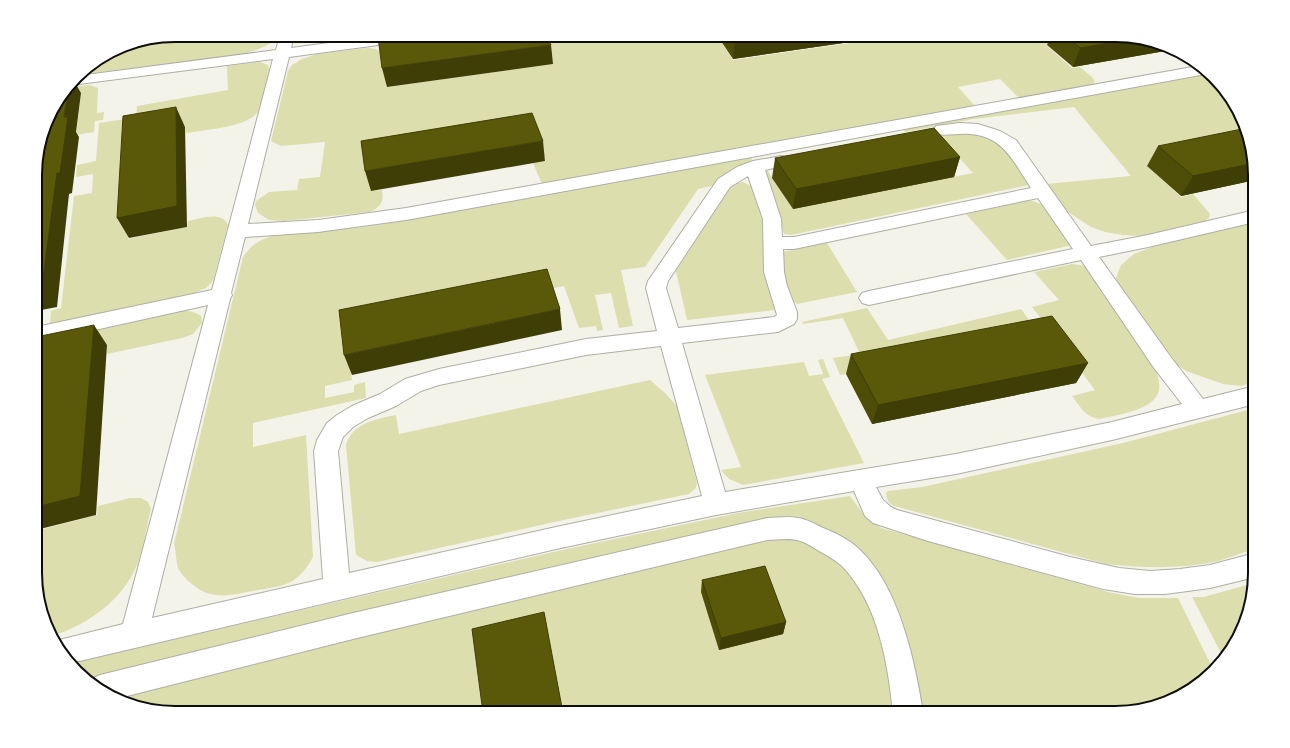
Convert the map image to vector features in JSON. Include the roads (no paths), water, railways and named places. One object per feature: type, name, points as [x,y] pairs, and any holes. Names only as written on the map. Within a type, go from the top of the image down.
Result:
[{"type":"lane","points":[[82,80],[285,44],[316,42]]},
{"type":"lane","points":[[134,635],[285,44]]},
{"type":"lane","points":[[238,231],[318,226],[406,214],[1198,71]]},
{"type":"lane","points":[[716,504],[656,288],[658,281],[724,183],[743,171],[759,165],[935,131],[968,127],[992,132],[1001,137],[1010,144],[1162,362],[1199,410]]},
{"type":"lane","points":[[337,588],[326,451],[329,440],[335,430],[345,421],[360,412],[388,400],[413,385],[439,378],[586,347],[670,338],[784,322],[788,316],[774,272],[772,219],[756,173],[759,165]]},
{"type":"lane","points":[[773,243],[794,242],[1044,191]]},
{"type":"lane","points":[[869,298],[1148,241],[1248,217]]},
{"type":"lane","points":[[42,334],[222,295]]},
{"type":"lane","points":[[67,650],[556,538],[716,504],[956,464],[1112,432],[1248,397]]},
{"type":"lane","points":[[860,479],[874,508],[882,515],[1107,578],[1141,582],[1192,580],[1225,575],[1248,567]]},
{"type":"lane","points":[[107,687],[353,626],[767,529],[788,528],[798,529],[831,544],[851,558],[870,585],[885,616],[897,652],[906,692],[907,706]]}]
